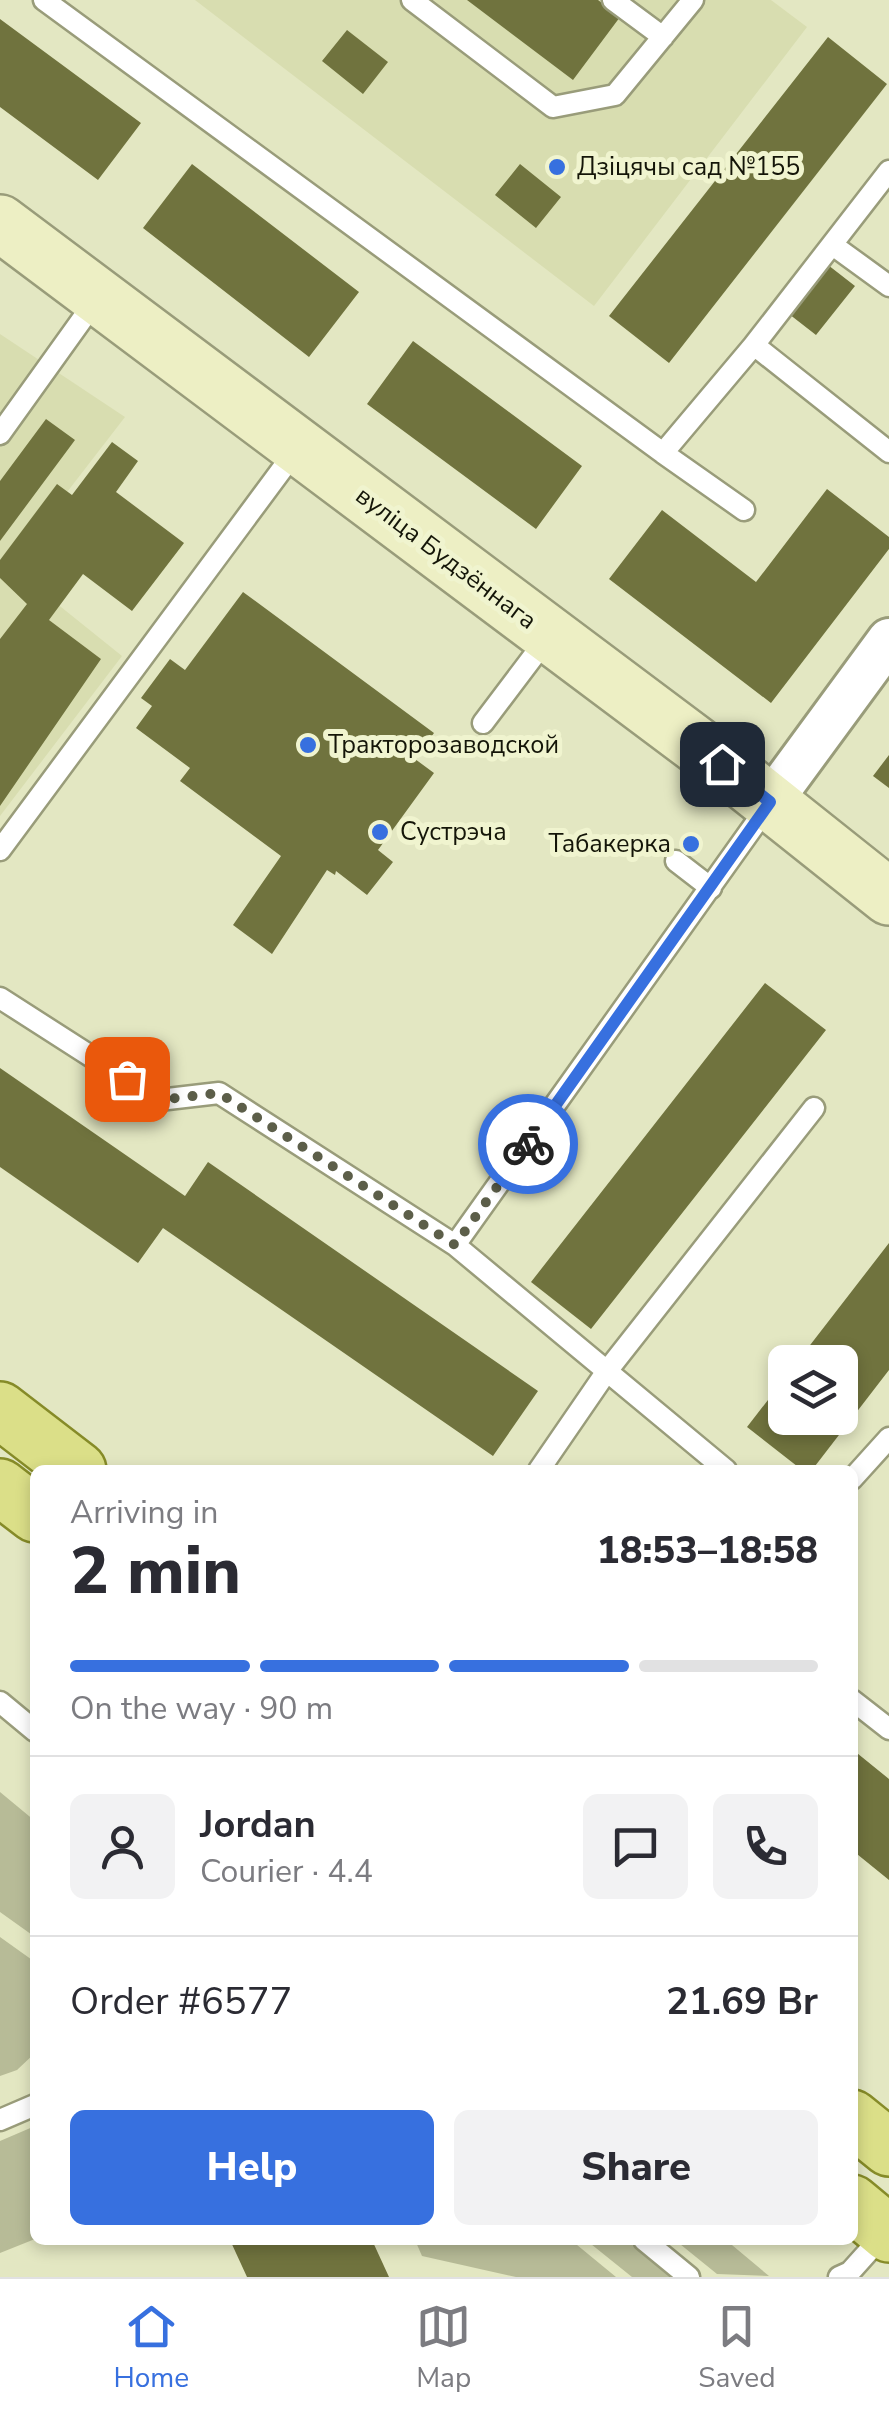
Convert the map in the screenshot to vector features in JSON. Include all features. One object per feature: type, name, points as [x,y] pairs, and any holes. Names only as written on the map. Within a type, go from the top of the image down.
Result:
[{"type":"main road","points":[[0,1410],[72,1465]]},
{"type":"main road","points":[[0,1487],[30,1510]]},
{"type":"main road","points":[[858,2123],[889,2148]]},
{"type":"street","name":"вуліца Будзённага","points":[[0,223],[550,635],[889,897]]},
{"type":"street","points":[[770,802],[889,640]]},
{"type":"lane","points":[[44,0],[744,510]]},
{"type":"lane","points":[[412,0],[553,106],[615,95],[693,0]]},
{"type":"lane","points":[[614,0],[663,37]]},
{"type":"lane","points":[[663,453],[834,246],[889,171]]},
{"type":"lane","points":[[834,246],[889,286]]},
{"type":"lane","points":[[0,434],[97,298]]},
{"type":"lane","points":[[754,345],[889,452]]},
{"type":"lane","points":[[0,850],[298,448]]},
{"type":"lane","points":[[482,723],[550,635]]},
{"type":"lane","points":[[455,1245],[770,802]]},
{"type":"lane","points":[[676,861],[711,888]]},
{"type":"lane","points":[[0,998],[159,1100],[219,1093],[455,1245],[720,1465]]},
{"type":"lane","points":[[542,1465],[607,1371],[814,1108]]},
{"type":"lane","points":[[858,1472],[889,1438]]},
{"type":"lane","points":[[0,1702],[30,1727]]},
{"type":"lane","points":[[858,1705],[889,1729]]},
{"type":"lane","points":[[0,2120],[30,2107]]},
{"type":"lane","points":[[839,2277],[850,2272],[876,2223]]},
{"type":"lane","points":[[650,2245],[688,2277]]},
{"type":"shaded area","name":"Дзіцячы сад №155","points":[[195,0],[771,0],[807,27],[594,306]]},
{"type":"shaded area","points":[[0,334],[125,417],[10,566],[122,656],[0,816]]},
{"type":"shaded area","points":[[0,1792],[30,1817],[30,1933],[0,1912]]},
{"type":"shaded area","points":[[0,1937],[30,1958],[30,2058],[17,2070],[0,2076]]},
{"type":"shaded area","points":[[30,2128],[30,2241],[0,2253],[0,2141]]},
{"type":"shaded area","points":[[417,2245],[577,2245],[616,2277],[516,2277],[422,2256]]},
{"type":"shaded area","points":[[592,2245],[632,2245],[671,2277],[632,2277]]},
{"type":"shaded area","points":[[681,2245],[732,2245],[769,2276],[717,2274]]},
{"type":"building","points":[[467,0],[598,0],[620,17],[573,80]]},
{"type":"building","points":[[0,19],[141,123],[98,180],[0,107]]},
{"type":"building","points":[[347,30],[388,62],[363,94],[322,61]]},
{"type":"building","points":[[828,37],[887,84],[669,363],[609,316]]},
{"type":"building","points":[[192,164],[359,292],[309,357],[143,228]]},
{"type":"building","points":[[520,164],[561,197],[536,228],[495,195]]},
{"type":"building","points":[[828,265],[855,286],[816,335],[789,314]]},
{"type":"building","points":[[413,341],[582,466],[536,529],[367,404]]},
{"type":"building","points":[[46,419],[75,440],[0,541],[0,481]]},
{"type":"building","points":[[112,442],[138,461],[116,492],[184,543],[132,611],[83,574],[49,620],[101,659],[0,806],[0,639],[27,604],[0,578],[0,560],[57,484],[72,495]]},
{"type":"building","points":[[827,489],[889,537],[889,549],[771,703],[609,579],[662,510],[756,582]]},
{"type":"building","points":[[243,592],[434,733],[415,759],[434,773],[378,850],[393,862],[367,895],[336,871],[335,875],[327,870],[272,954],[233,925],[281,856],[180,781],[190,768],[136,728],[152,706],[141,698],[170,659],[185,670]]},
{"type":"building","points":[[889,755],[889,788],[873,776]]},
{"type":"building","points":[[765,983],[826,1030],[591,1329],[531,1282]]},
{"type":"building","points":[[0,1068],[185,1196],[208,1162],[538,1391],[493,1456],[163,1228],[138,1263],[0,1167]]},
{"type":"building","points":[[889,1243],[889,1370],[858,1410],[858,1345],[810,1345]]},
{"type":"building","points":[[768,1400],[768,1435],[839,1435],[816,1465],[796,1465],[747,1427]]},
{"type":"building","points":[[858,1754],[889,1779],[889,1880],[858,1855]]},
{"type":"building","points":[[232,2245],[374,2245],[389,2277],[247,2277]]},
{"type":"way so far","points":[[127,1079],[159,1100],[219,1093],[455,1245],[528,1144]]},
{"type":"place","name":"Дзіцячы сад №155","points":[[557,167]]},
{"type":"place","name":"Тракторозаводской","points":[[308,745]]},
{"type":"place","name":"Сустрэча","points":[[380,832]]},
{"type":"place","name":"Табакерка","points":[[691,844]]},
{"type":"route","points":[[528,1144],[770,802],[722,764]]}]
